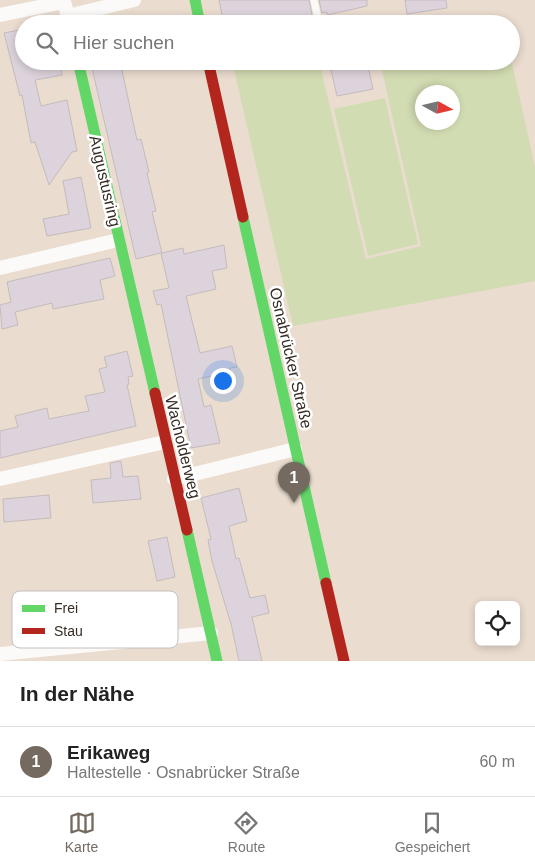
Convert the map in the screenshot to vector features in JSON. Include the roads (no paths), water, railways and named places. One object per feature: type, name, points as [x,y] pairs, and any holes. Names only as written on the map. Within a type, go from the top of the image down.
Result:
[{"type":"main road","points":[[195,0],[198,15]]},
{"type":"main road","name":"Augustusring","points":[[80,70],[118,240]]},
{"type":"main road","name":"Osnabrücker Straße","points":[[210,70],[344,661]]},
{"type":"main road","name":"Wacholderweg","points":[[118,240],[217,661]]},
{"type":"street","points":[[85,15],[134,0]]},
{"type":"street","points":[[0,15],[64,2],[68,15]]},
{"type":"street","name":"Augustusring","points":[[0,268],[118,240]]},
{"type":"street","points":[[0,479],[165,442]]},
{"type":"street","points":[[174,479],[295,449]]},
{"type":"street","points":[[178,636],[211,633]]},
{"type":"street","points":[[0,654],[60,648]]},
{"type":"lane","points":[[314,0],[317,15]]},
{"type":"place","name":"Erikaweg","points":[[294,503]]}]
